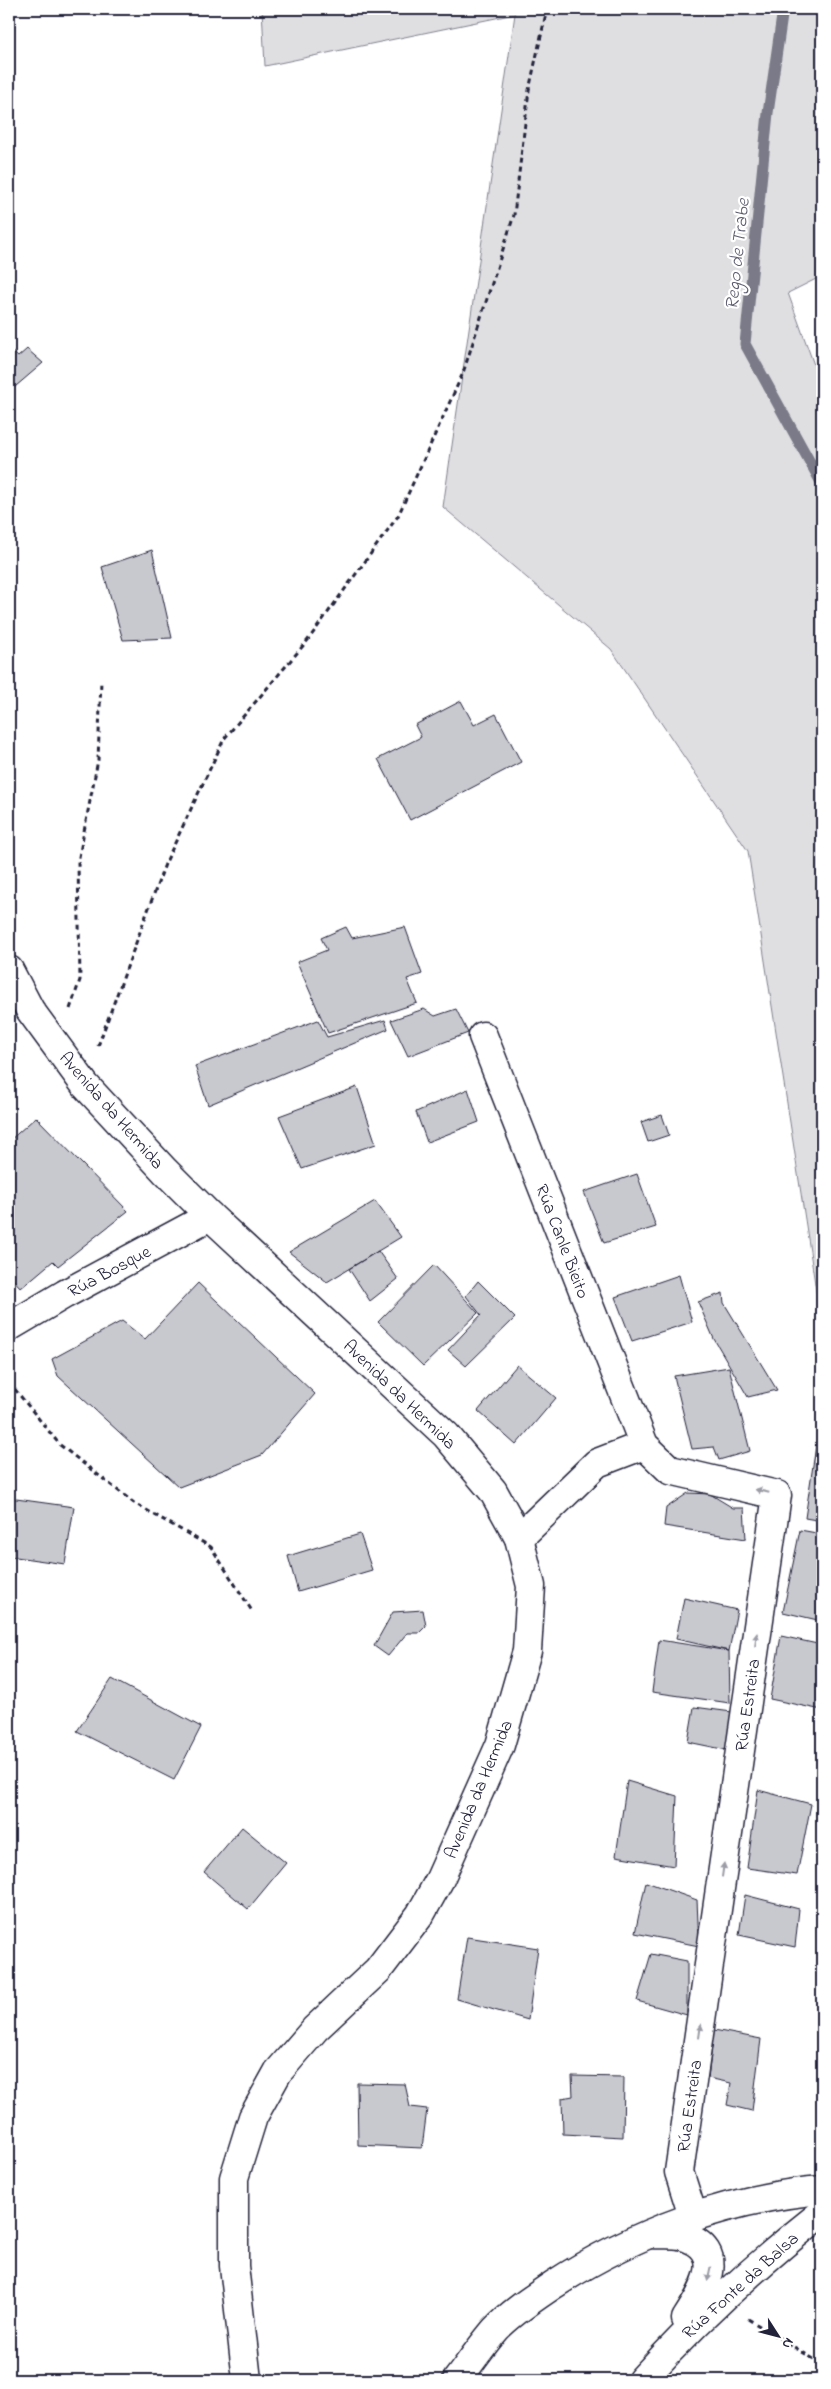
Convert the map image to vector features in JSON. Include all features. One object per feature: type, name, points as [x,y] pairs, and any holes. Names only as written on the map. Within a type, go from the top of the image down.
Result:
[{"type":"main road","name":"Avenida da Hermida","points":[[9,970],[30,1010],[85,1085],[210,1216],[446,1435],[493,1491],[519,1538],[531,1586],[528,1651],[500,1745],[440,1879],[420,1915],[378,1970],[315,2029],[278,2072],[253,2117],[234,2178],[234,2266],[247,2380]]},
{"type":"main road","name":"Rúa Canle Bieito","points":[[483,1036],[644,1445]]},
{"type":"main road","name":"Rúa Bosque","points":[[9,1327],[65,1294],[210,1216]]},
{"type":"main road","points":[[519,1538],[597,1463],[644,1445]]},
{"type":"main road","name":"Rúa Estreita","points":[[644,1445],[670,1470],[777,1495],[679,2172],[693,2216]]},
{"type":"main road","points":[[440,2380],[497,2328],[534,2298],[576,2270],[613,2250],[693,2216],[793,2192],[822,2190]]},
{"type":"main road","name":"Rúa Fonte da Balsa","points":[[642,2380],[718,2300],[773,2252],[822,2213]]},
{"type":"main road","name":"Rúa Fonte da Balsa","points":[[652,2234],[682,2236],[700,2244],[710,2259],[710,2275],[690,2314],[660,2360]]},
{"type":"main road","points":[[457,2380],[497,2328]]},
{"type":"main road","points":[[479,2380],[497,2328]]},
{"type":"path","points":[[85,1085],[165,864],[224,739],[308,640],[398,516],[463,373],[514,215],[529,90],[547,9]]},
{"type":"path","points":[[57,1047],[80,980],[78,862],[98,760],[101,680]]},
{"type":"path","points":[[9,1382],[60,1445],[134,1504],[211,1546],[252,1611]]},
{"type":"path","points":[[718,2300],[822,2364]]},
{"type":"shaded area","points":[[262,9],[822,9],[822,276],[788,293],[822,387],[822,1329],[748,851],[611,649],[443,507],[515,14],[265,66]]},
{"type":"building","points":[[9,349],[18,357],[27,349],[43,363],[9,392]]},
{"type":"building","points":[[152,550],[172,638],[123,640],[102,567]]},
{"type":"building","points":[[461,701],[474,725],[496,714],[521,762],[410,820],[378,759],[421,737],[415,725]]},
{"type":"building","points":[[346,927],[352,938],[405,927],[422,974],[407,979],[417,1003],[328,1033],[297,962],[327,950],[321,938]]},
{"type":"building","points":[[424,1009],[435,1016],[456,1009],[468,1033],[408,1056],[391,1020]]},
{"type":"building","points":[[318,1020],[327,1037],[385,1020],[388,1029],[208,1105],[195,1066]]},
{"type":"building","points":[[357,1087],[376,1144],[302,1169],[279,1116]]},
{"type":"building","points":[[468,1089],[479,1122],[427,1142],[416,1112]]},
{"type":"building","points":[[662,1115],[669,1135],[648,1142],[641,1122]]},
{"type":"building","points":[[36,1117],[128,1211],[58,1266],[53,1261],[21,1288],[9,1275],[9,1141]]},
{"type":"building","points":[[637,1174],[656,1227],[604,1243],[584,1192]]},
{"type":"building","points":[[375,1201],[401,1237],[327,1282],[289,1252]]},
{"type":"building","points":[[378,1251],[398,1279],[370,1301],[349,1269]]},
{"type":"building","points":[[434,1265],[478,1313],[423,1366],[378,1322]]},
{"type":"building","points":[[679,1275],[692,1322],[632,1341],[615,1297]]},
{"type":"building","points":[[478,1281],[515,1318],[466,1366],[448,1350],[481,1315],[466,1296]]},
{"type":"building","points":[[198,1283],[315,1394],[262,1455],[179,1487],[58,1376],[52,1359],[122,1321],[145,1339]]},
{"type":"building","points":[[723,1293],[724,1303],[777,1390],[748,1397],[714,1339],[698,1302]]},
{"type":"building","points":[[517,1365],[556,1398],[516,1445],[478,1411]]},
{"type":"building","points":[[729,1367],[750,1451],[719,1460],[714,1447],[692,1449],[674,1376]]},
{"type":"building","points":[[817,1439],[822,1439],[822,1521],[805,1518]]},
{"type":"building","points":[[688,1493],[710,1494],[733,1508],[744,1508],[746,1539],[664,1526],[666,1508]]},
{"type":"building","points":[[9,1498],[74,1507],[65,1564],[9,1556]]},
{"type":"building","points":[[800,1530],[822,1534],[822,1621],[783,1612]]},
{"type":"building","points":[[360,1534],[372,1570],[298,1592],[288,1556]]},
{"type":"building","points":[[684,1598],[737,1610],[729,1651],[676,1639]]},
{"type":"building","points":[[423,1610],[426,1626],[419,1633],[407,1633],[388,1656],[374,1646],[393,1612]]},
{"type":"building","points":[[781,1636],[822,1645],[822,1710],[770,1699]]},
{"type":"building","points":[[659,1640],[729,1651],[730,1703],[652,1692]]},
{"type":"building","points":[[112,1679],[201,1727],[174,1780],[77,1731]]},
{"type":"building","points":[[694,1707],[732,1712],[727,1750],[688,1742]]},
{"type":"building","points":[[627,1781],[677,1796],[674,1866],[616,1856]]},
{"type":"building","points":[[758,1790],[811,1804],[797,1875],[747,1868]]},
{"type":"building","points":[[242,1827],[286,1863],[248,1909],[204,1872]]},
{"type":"building","points":[[646,1882],[697,1900],[699,1946],[635,1933]]},
{"type":"building","points":[[745,1895],[799,1909],[795,1947],[739,1935]]},
{"type":"building","points":[[467,1937],[538,1948],[528,2020],[457,1999]]},
{"type":"building","points":[[651,1954],[687,1961],[687,2015],[637,2001]]},
{"type":"building","points":[[714,2030],[761,2039],[752,2111],[727,2105],[731,2083],[708,2078]]},
{"type":"building","points":[[572,2076],[624,2077],[623,2137],[563,2134],[562,2098],[573,2096]]},
{"type":"building","points":[[357,2083],[405,2084],[410,2107],[427,2109],[422,2148],[358,2145]]},
{"type":"waterway","name":"Rego de Trabe","points":[[783,9],[768,113],[745,344],[822,484]]}]
